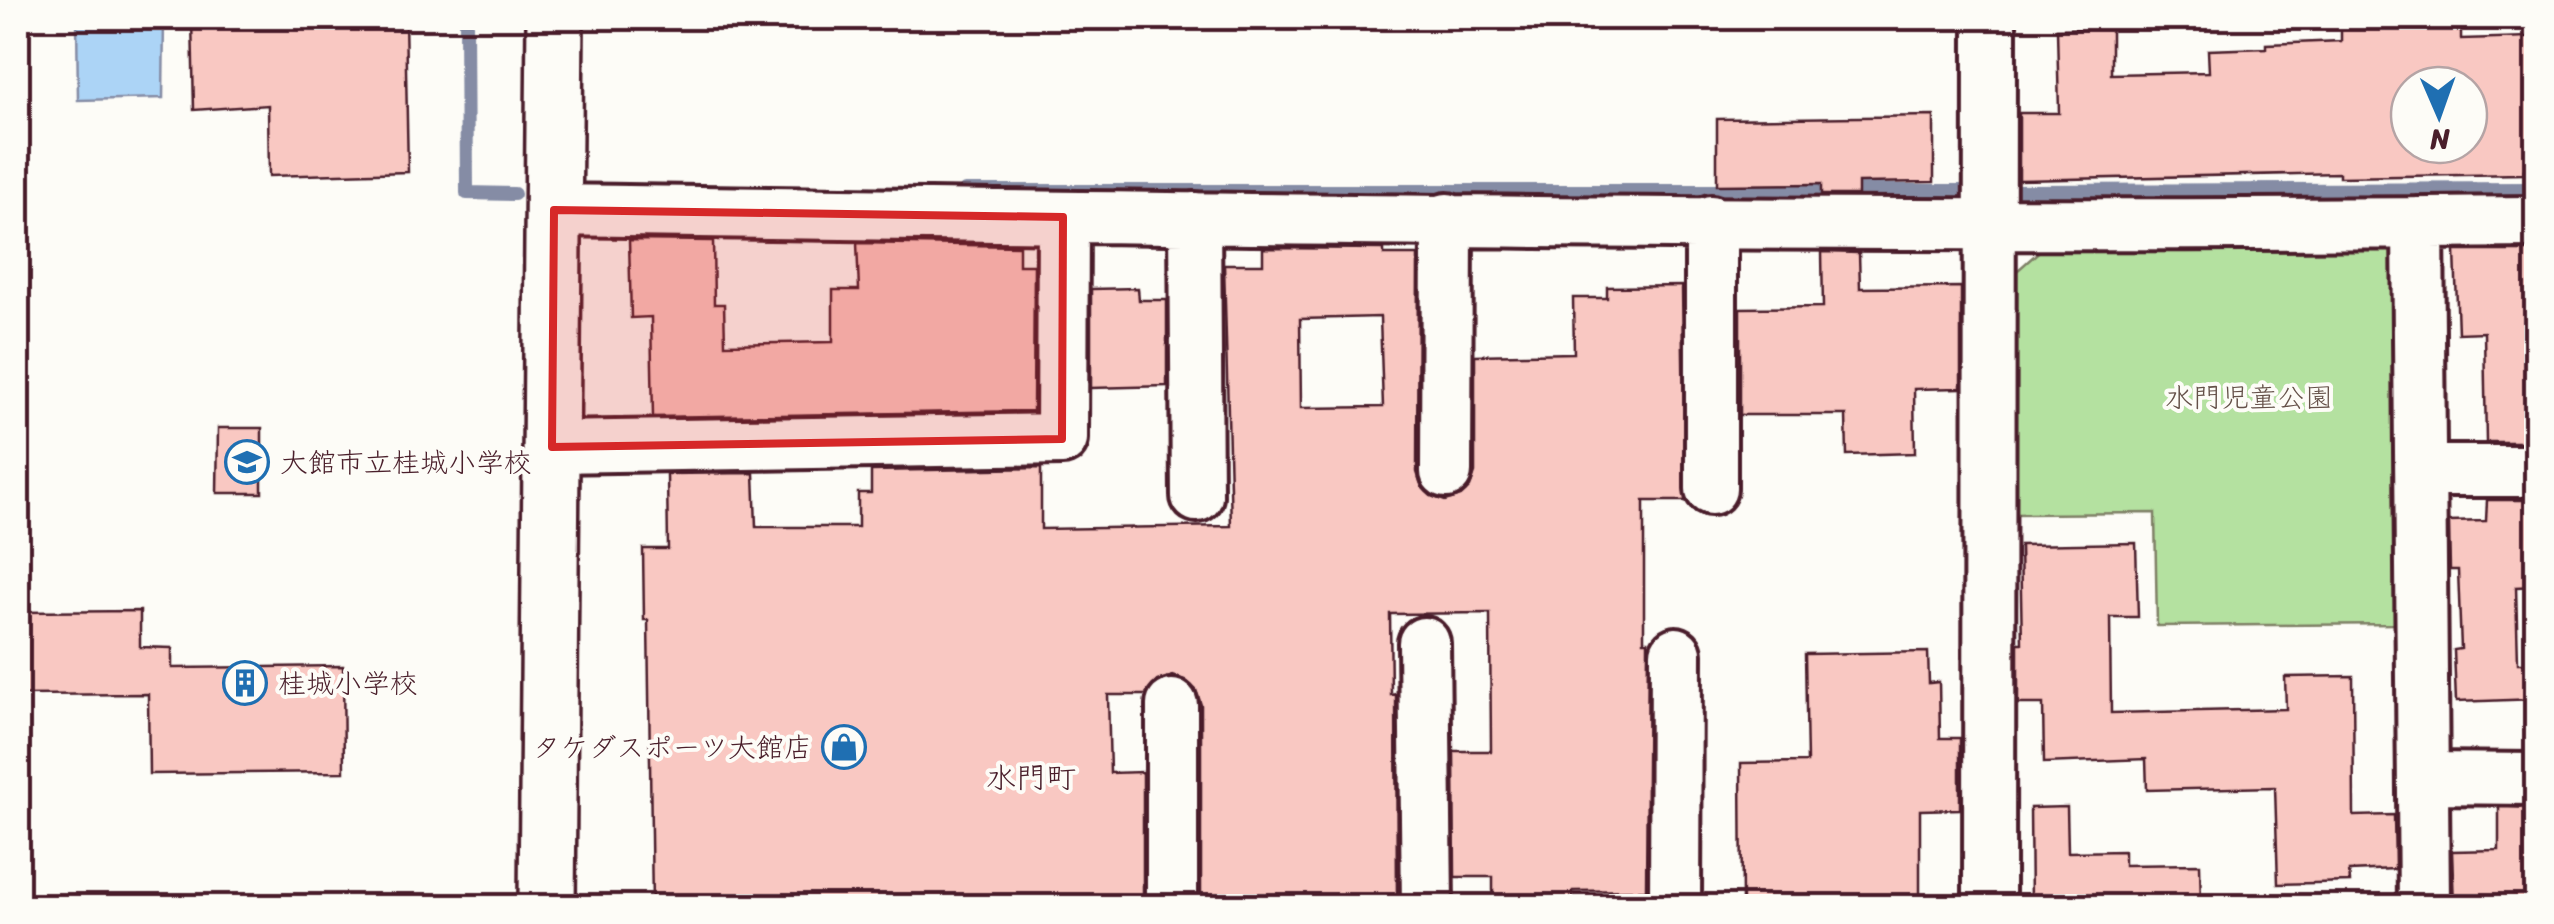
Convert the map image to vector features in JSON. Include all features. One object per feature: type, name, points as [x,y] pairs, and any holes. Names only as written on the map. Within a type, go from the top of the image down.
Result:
[{"type":"street","points":[[548,906],[556,18]]},
{"type":"street","points":[[1990,18],[1990,906]]},
{"type":"street","points":[[554,210],[1447,220],[2536,222]]},
{"type":"street","points":[[552,446],[1062,439],[1064,217]]},
{"type":"street","points":[[1196,218],[1197,496]]},
{"type":"street","points":[[1446,472],[1447,220]]},
{"type":"street","points":[[1711,221],[1711,489]]},
{"type":"street","points":[[2418,223],[2424,906]]},
{"type":"street","points":[[2422,470],[2536,471]]},
{"type":"street","points":[[1424,643],[1426,906]]},
{"type":"street","points":[[1675,906],[1676,653]]},
{"type":"street","points":[[1172,704],[1172,906]]},
{"type":"street","points":[[2425,778],[2536,779]]},
{"type":"highlighted area","points":[[554,210],[1063,217],[1062,439],[552,447]]},
{"type":"green space","name":"水門児童公園","points":[[2398,244],[2401,624],[2157,626],[2155,513],[2010,514],[2009,278],[2044,247]]},
{"type":"water","points":[[77,18],[164,18],[163,98],[78,100]]},
{"type":"building","points":[[192,18],[405,18],[408,172],[269,176],[268,105],[194,110]]},
{"type":"building","points":[[2461,24],[2461,39],[2530,37],[2534,170],[2524,170],[2524,174],[2339,177],[2339,173],[2019,180],[2019,113],[2059,113],[2057,29],[2111,28],[2111,74],[2209,72],[2208,50],[2341,41],[2341,28]]},
{"type":"building","points":[[1934,116],[1934,182],[1858,183],[1858,195],[1821,195],[1821,184],[1717,185],[1717,119]]},
{"type":"building","points":[[629,240],[713,241],[714,304],[724,304],[725,344],[833,342],[833,290],[859,290],[857,243],[1019,246],[1019,265],[1034,265],[1033,411],[653,417],[651,317],[631,318]]},
{"type":"building","points":[[1263,248],[1384,249],[1384,255],[1418,255],[1417,472],[1422,487],[1431,496],[1445,501],[1461,496],[1470,487],[1475,473],[1475,355],[1574,353],[1573,298],[1607,298],[1607,287],[1682,286],[1685,501],[1644,501],[1644,641],[1648,641],[1646,890],[1573,891],[1573,906],[1493,906],[1493,877],[1455,877],[1454,751],[1491,751],[1490,613],[1390,614],[1391,695],[1396,694],[1397,906],[1201,906],[1201,705],[1196,690],[1173,676],[1157,681],[1146,695],[1108,695],[1110,773],[1143,772],[1143,906],[652,906],[648,620],[644,620],[643,549],[668,549],[667,474],[754,473],[756,527],[858,527],[858,493],[871,493],[871,471],[1041,468],[1041,529],[1231,526],[1224,264],[1263,264]],"holes":[[[1380,317],[1383,407],[1301,408],[1300,319]]]},
{"type":"building","points":[[2455,251],[2536,251],[2536,442],[2486,442],[2484,332],[2458,333]]},
{"type":"building","points":[[1822,252],[1859,253],[1860,288],[1961,287],[1961,388],[1914,389],[1915,453],[1847,455],[1846,415],[1740,415],[1740,308],[1823,307]]},
{"type":"building","points":[[1138,288],[1139,300],[1167,300],[1167,386],[1091,388],[1091,289]]},
{"type":"building","points":[[218,428],[262,428],[262,493],[217,493]]},
{"type":"building","points":[[2487,500],[2536,500],[2536,586],[2516,587],[2518,663],[2536,663],[2536,699],[2456,702],[2454,650],[2461,649],[2458,570],[2450,570],[2449,522],[2486,521]]},
{"type":"building","points":[[2136,543],[2138,617],[2110,617],[2111,713],[2286,709],[2285,677],[2353,676],[2354,816],[2394,815],[2395,869],[2349,871],[2350,882],[2278,884],[2275,787],[2147,790],[2146,759],[2044,763],[2043,704],[2018,704],[2018,643],[2022,643],[2020,545]]},
{"type":"building","name":"桂城小学校","points":[[140,611],[140,647],[172,648],[172,668],[343,666],[344,772],[149,774],[148,694],[18,695],[18,612]]},
{"type":"building","points":[[1928,652],[1929,683],[1939,682],[1940,738],[1960,738],[1960,809],[1920,810],[1920,906],[1742,906],[1741,763],[1807,762],[1805,654]]},
{"type":"building","points":[[2067,807],[2068,852],[2124,851],[2124,865],[2200,864],[2201,906],[2031,906],[2030,808]]},
{"type":"building","points":[[2499,807],[2536,808],[2536,903],[2454,905],[2452,851],[2499,850]]},
{"type":"waterway","points":[[466,18],[467,193],[514,194]]},
{"type":"waterway","points":[[2004,191],[2536,189]]},
{"type":"waterway","points":[[965,191],[1960,191]]},
{"type":"place","name":"大館市立桂城小学校","points":[[247,462]]},
{"type":"place","name":"桂城小学校","points":[[245,683]]},
{"type":"place","name":"タケダスポーツ大館店","points":[[844,747]]},
{"type":"district","name":"水門町","points":[[1031,778]]}]
